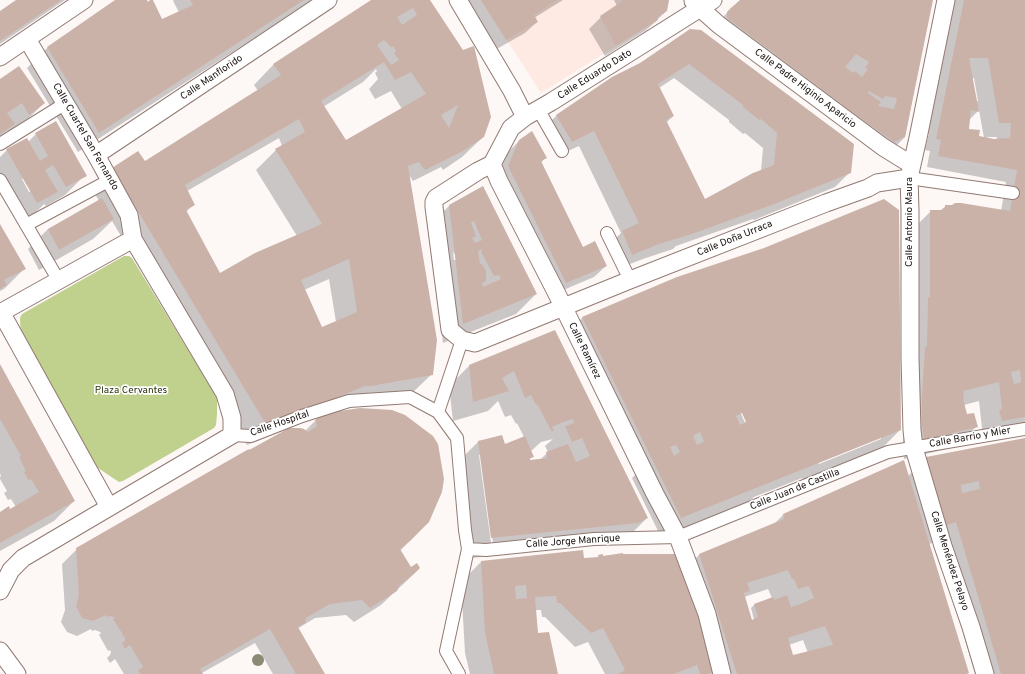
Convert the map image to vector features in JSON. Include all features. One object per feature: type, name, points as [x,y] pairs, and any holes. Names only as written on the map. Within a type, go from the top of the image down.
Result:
[{"type":"street","points":[[0,57],[84,0]]},
{"type":"street","name":"Calle Manflorido","points":[[96,155],[328,0]]},
{"type":"street","points":[[458,0],[512,91],[532,113],[562,151]]},
{"type":"street","name":"Calle Antonio Maura","points":[[914,448],[910,358],[910,172],[946,0]]},
{"type":"street","name":"Calle Eduardo Dato","points":[[492,164],[511,128],[702,3]]},
{"type":"street","name":"Calle Padre Higinio Aparicio","points":[[702,3],[719,25],[869,136],[910,172]]},
{"type":"street","name":"Calle Cuartel San Fernando","points":[[28,39],[129,214],[133,239]]},
{"type":"street","points":[[0,144],[66,104]]},
{"type":"street","points":[[438,412],[462,340],[450,330],[434,202],[436,198],[478,171],[492,164]]},
{"type":"street","name":"Calle Ramírez","points":[[492,164],[499,181],[678,537],[707,614],[722,674]]},
{"type":"street","points":[[910,172],[1013,193]]},
{"type":"street","name":"Calle Doña Urraca","points":[[462,340],[475,343],[630,280],[910,172]]},
{"type":"street","points":[[0,180],[59,281]]},
{"type":"street","points":[[26,224],[110,180]]},
{"type":"street","points":[[607,233],[630,280]]},
{"type":"street","points":[[0,591],[11,570],[23,558],[109,507],[232,434],[232,418],[225,394],[133,239],[59,281],[0,312],[109,507]]},
{"type":"street","name":"Calle Hospital","points":[[232,434],[251,436],[302,416],[349,401],[410,397],[438,412],[457,438],[468,549]]},
{"type":"street","name":"Calle Barrio y Mier","points":[[914,448],[1025,429]]},
{"type":"street","name":"Calle Juan de Castilla","points":[[678,537],[888,452],[914,448]]},
{"type":"street","name":"Calle Menéndez Pelayo","points":[[914,448],[943,546],[971,627],[984,674]]},
{"type":"street","name":"Calle Jorge Manrique","points":[[468,549],[486,550],[594,539],[678,537]]},
{"type":"street","points":[[459,674],[446,651],[468,549]]},
{"type":"street","points":[[0,651],[17,674]]},
{"type":"shaded area","points":[[481,0],[669,0],[667,11],[657,18],[658,20],[541,93]]},
{"type":"green space","name":"Plaza Cervantes","points":[[124,256],[129,256],[132,258],[216,396],[217,414],[216,425],[214,428],[119,482],[95,466],[21,340],[20,318],[22,314]]},
{"type":"building","points":[[16,0],[61,0],[0,41],[0,11]]},
{"type":"building","points":[[115,0],[147,0],[148,2],[153,0],[162,19],[193,5],[190,0],[304,0],[99,133],[47,47]]},
{"type":"building","points":[[371,0],[430,0],[463,50],[474,46],[491,117],[484,137],[463,151],[425,170],[419,162],[408,166],[437,340],[433,375],[365,386],[267,426],[112,168],[138,151],[145,161],[281,75],[273,64]],"holes":[[[413,8],[417,15],[402,25],[397,17]],[[384,40],[391,47],[393,46],[396,51],[394,53],[399,60],[391,65],[377,45]],[[384,62],[395,80],[411,72],[426,94],[346,140],[321,101]],[[458,105],[449,128],[441,115]],[[299,119],[305,132],[275,149],[322,224],[255,253],[220,273],[186,210],[195,205],[185,185]],[[349,259],[357,312],[322,327],[301,280]]]},
{"type":"building","points":[[481,0],[557,0],[534,15],[538,22],[506,40]]},
{"type":"building","points":[[624,0],[669,0],[667,11],[657,18],[658,20],[616,46],[600,16]]},
{"type":"building","points":[[740,0],[933,0],[905,137],[894,142],[727,18],[727,12]],"holes":[[[856,54],[869,62],[865,68],[868,69],[862,77],[855,71],[853,73],[845,67]],[[869,91],[883,99],[885,96],[897,98],[894,109],[878,106],[881,102],[868,93]]]},
{"type":"building","points":[[964,0],[1025,0],[1025,417],[1002,421],[999,410],[1002,409],[999,382],[963,391],[963,399],[967,414],[974,413],[978,427],[924,440],[922,425],[922,397],[925,347],[927,346],[928,298],[930,297],[930,210],[941,210],[945,207],[945,205],[961,203],[1010,211],[1017,170],[938,156],[941,140],[936,139]],"holes":[[[969,58],[988,58],[999,123],[1011,123],[1010,138],[994,139],[979,136],[980,130],[969,129],[971,110],[979,112]],[[1020,370],[1021,382],[1014,384],[1011,372]]]},
{"type":"building","points":[[690,29],[701,30],[854,144],[851,173],[769,206],[689,235],[659,244],[632,255],[622,231],[639,223],[594,131],[572,142],[556,115],[612,77],[640,63]],"holes":[[[689,64],[743,105],[743,107],[759,120],[761,119],[777,133],[774,165],[753,173],[705,199],[666,120],[674,116],[658,84]]]},
{"type":"building","points":[[19,66],[45,103],[29,115],[22,103],[7,113],[15,124],[0,134],[0,79]]},
{"type":"building","points":[[56,121],[87,176],[66,187],[53,165],[45,170],[58,192],[37,203],[6,149],[27,138],[40,161],[48,156],[35,133]]},
{"type":"building","points":[[532,131],[547,158],[541,161],[583,247],[595,241],[607,266],[566,283],[508,166],[519,140]]},
{"type":"building","points":[[483,186],[537,294],[463,324],[449,205]],"holes":[[[474,221],[482,240],[475,243],[472,238],[476,236],[471,223]],[[482,249],[481,252],[494,276],[499,275],[501,279],[483,287],[482,283],[486,281],[486,271],[482,264],[480,264],[478,251]]]},
{"type":"building","points":[[102,198],[114,219],[59,250],[48,229]]},
{"type":"building","points":[[884,199],[899,210],[901,430],[681,518],[582,317],[677,277],[764,248]],"holes":[[[742,413],[746,422],[740,425],[736,416]],[[700,432],[704,441],[697,445],[693,436]],[[676,445],[680,452],[674,456],[670,447]]]},
{"type":"building","points":[[0,224],[26,269],[4,280],[7,285],[0,289]]},
{"type":"building","points":[[555,330],[648,518],[638,523],[491,538],[478,441],[502,435],[505,444],[525,436],[534,457],[530,458],[530,460],[547,458],[546,452],[568,444],[576,462],[590,456],[582,438],[572,442],[565,426],[574,423],[573,419],[552,427],[554,430],[552,432],[531,395],[525,398],[514,371],[502,378],[509,391],[473,402],[469,365]]},
{"type":"building","points":[[0,364],[75,501],[0,543],[0,512],[9,506],[10,509],[39,492],[31,479],[29,481],[24,472],[26,471],[19,457],[21,456],[0,419]]},
{"type":"building","points":[[360,408],[392,410],[405,415],[433,436],[438,444],[444,479],[442,492],[429,522],[400,549],[411,567],[417,563],[420,568],[399,586],[397,591],[370,608],[362,600],[330,604],[306,618],[305,623],[298,627],[325,674],[296,674],[270,629],[200,669],[203,674],[140,674],[138,670],[143,667],[130,645],[125,649],[122,643],[125,641],[125,636],[123,637],[113,619],[115,618],[114,617],[107,617],[106,615],[93,621],[82,618],[76,606],[79,595],[76,548],[247,450],[289,428],[300,428],[308,432],[317,426],[315,420],[319,417],[333,412]]},
{"type":"building","points":[[1025,438],[1025,674],[1001,674],[956,522],[944,526],[935,497],[926,457]],"holes":[[[979,481],[980,489],[962,493],[961,485]]]},
{"type":"building","points":[[904,460],[969,673],[737,674],[699,554],[784,519],[783,514]],"holes":[[[788,570],[798,589],[809,586],[814,598],[791,607],[787,595],[774,600],[773,597],[754,604],[758,617],[752,620],[744,593],[750,591],[747,583]],[[825,626],[833,645],[793,655],[788,638]]]},
{"type":"building","points":[[583,550],[584,558],[599,557],[598,555],[603,554],[603,556],[623,553],[679,554],[695,597],[716,672],[700,674],[697,665],[674,674],[618,674],[625,670],[603,628],[591,633],[560,603],[557,603],[556,596],[535,597],[538,633],[549,632],[558,674],[494,674],[485,633],[481,561]],"holes":[[[526,585],[527,598],[516,599],[515,586]]]}]
